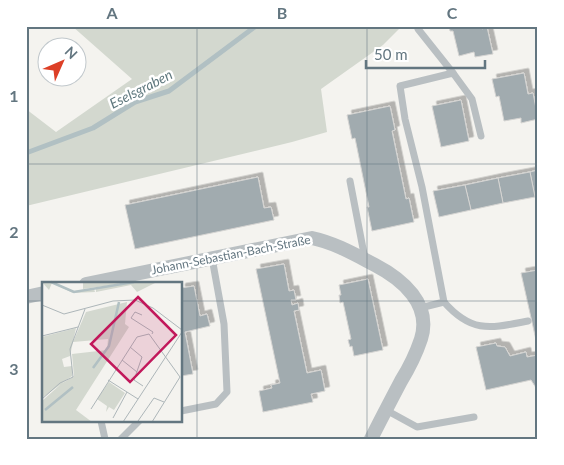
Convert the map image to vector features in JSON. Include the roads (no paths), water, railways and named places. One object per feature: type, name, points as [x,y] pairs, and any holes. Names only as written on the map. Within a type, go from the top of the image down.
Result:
[{"type":"street","name":"Johann-Sebastian-Bach-Straße","points":[[96,282],[312,238],[326,241],[392,274],[410,290],[420,308],[423,327],[422,338],[412,362],[371,439]]},
{"type":"street","points":[[26,297],[42,293]]},
{"type":"lane","points":[[418,30],[472,100],[481,136]]},
{"type":"lane","points":[[453,73],[400,86],[422,186],[444,302],[452,312],[471,323],[490,328],[528,321]]},
{"type":"lane","points":[[350,181],[365,260]]},
{"type":"lane","points":[[182,411],[216,404],[227,392],[224,324],[212,258]]},
{"type":"lane","points":[[420,308],[444,302]]},
{"type":"lane","points":[[386,410],[417,427],[474,417]]},
{"type":"lane","points":[[101,422],[105,439]]},
{"type":"lane","points":[[121,439],[138,422]]},
{"type":"waterway","name":"Eselsgraben","points":[[26,153],[93,128],[135,102],[169,91],[256,26]]}]
